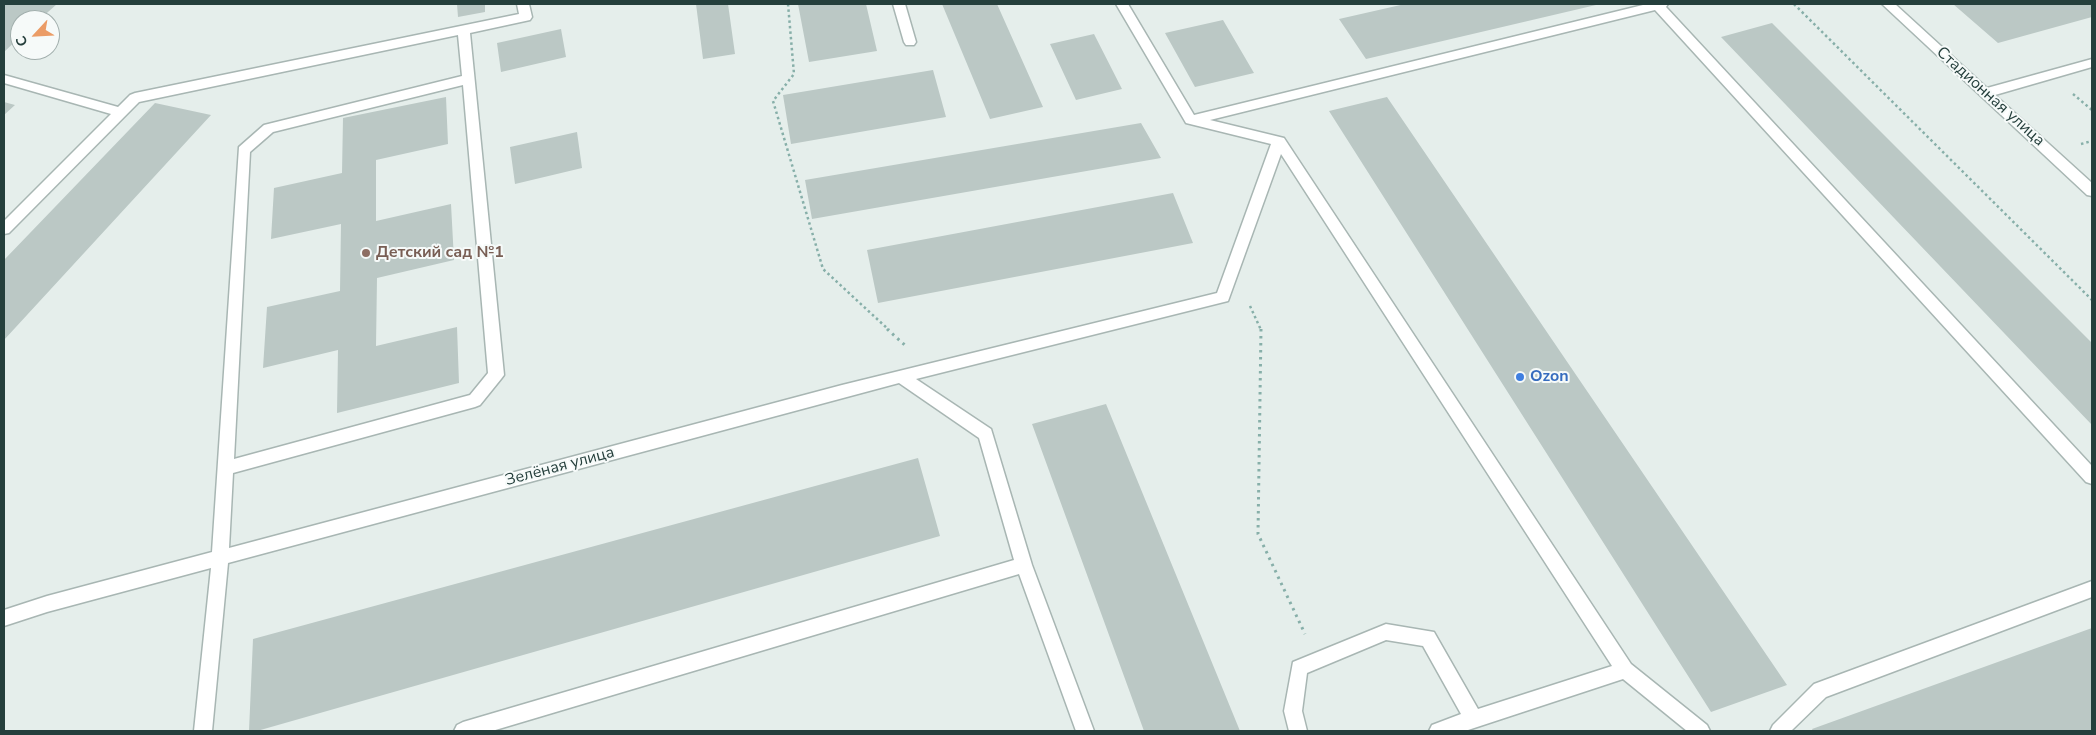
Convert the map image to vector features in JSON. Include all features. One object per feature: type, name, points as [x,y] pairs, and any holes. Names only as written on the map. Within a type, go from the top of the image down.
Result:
[{"type":"street","points":[[4,229],[135,98],[526,17],[523,4]]},
{"type":"street","points":[[899,4],[910,42]]},
{"type":"street","points":[[1122,4],[1191,120],[1280,141],[1625,670],[1701,731]]},
{"type":"street","points":[[1191,120],[1660,4],[2092,477]]},
{"type":"street","name":"Стадионная улица","points":[[1888,4],[2092,191]]},
{"type":"street","points":[[225,468],[475,400],[496,375],[464,30]]},
{"type":"street","points":[[1984,93],[2092,63]]},
{"type":"street","points":[[4,80],[120,112]]},
{"type":"street","points":[[203,731],[220,558],[244,150],[269,128],[468,80]]},
{"type":"street","points":[[1233,269],[1280,141]]},
{"type":"street","name":"Зелёная улица","points":[[4,618],[47,604],[901,377],[1223,297],[1233,269]]},
{"type":"street","points":[[901,377],[986,434],[1024,565],[1085,731]]},
{"type":"street","points":[[463,731],[1024,565]]},
{"type":"street","points":[[1779,731],[1820,690],[2092,589]]},
{"type":"street","points":[[1298,731],[1293,711],[1299,668],[1386,632],[1428,638],[1474,720]]},
{"type":"street","points":[[1438,731],[1625,670]]},
{"type":"path","points":[[788,4],[794,74],[773,101],[823,269],[931,370]]},
{"type":"path","points":[[1794,4],[2092,300]]},
{"type":"path","points":[[1233,269],[1262,332],[1258,534],[1317,660]]},
{"type":"building","points":[[4,4],[57,4],[50,10],[10,10],[10,46],[4,52]]},
{"type":"building","points":[[457,4],[485,4],[485,12],[458,17]]},
{"type":"building","points":[[696,4],[728,4],[735,54],[703,59]]},
{"type":"building","points":[[798,4],[866,4],[877,51],[809,62]]},
{"type":"building","points":[[942,4],[997,4],[1043,107],[990,119]]},
{"type":"building","points":[[1405,4],[1596,5],[1366,59],[1339,19]]},
{"type":"building","points":[[1953,4],[2092,4],[2092,17],[1998,43]]},
{"type":"building","points":[[1223,20],[1254,73],[1195,87],[1165,33]]},
{"type":"building","points":[[1772,23],[2092,343],[2092,425],[1721,37]]},
{"type":"building","points":[[561,29],[566,57],[501,72],[497,43]]},
{"type":"building","points":[[1094,34],[1122,89],[1076,100],[1050,44]]},
{"type":"building","points":[[933,70],[946,117],[791,144],[783,95]]},
{"type":"building","points":[[446,97],[448,144],[376,160],[376,221],[451,204],[454,260],[377,278],[376,346],[457,327],[459,383],[337,413],[338,350],[263,368],[267,307],[340,291],[341,224],[271,239],[274,188],[342,173],[343,118]]},
{"type":"building","points":[[1387,97],[1787,685],[1711,712],[1329,111]]},
{"type":"building","points":[[4,102],[15,105],[4,115]]},
{"type":"building","points":[[155,103],[211,115],[4,340],[4,260]]},
{"type":"building","points":[[1141,123],[1161,158],[812,219],[805,180]]},
{"type":"building","points":[[577,132],[582,168],[515,184],[510,147]]},
{"type":"building","points":[[1173,193],[1193,243],[878,303],[867,250]]},
{"type":"building","points":[[1106,404],[1240,731],[1144,731],[1032,424]]},
{"type":"building","points":[[918,458],[940,536],[257,731],[249,731],[253,639]]},
{"type":"building","points":[[2092,628],[2092,731],[1813,731],[1812,729]]},
{"type":"place","name":"Детский сад №1","points":[[366,253]]},
{"type":"place","name":"Ozon","points":[[1520,377]]}]
